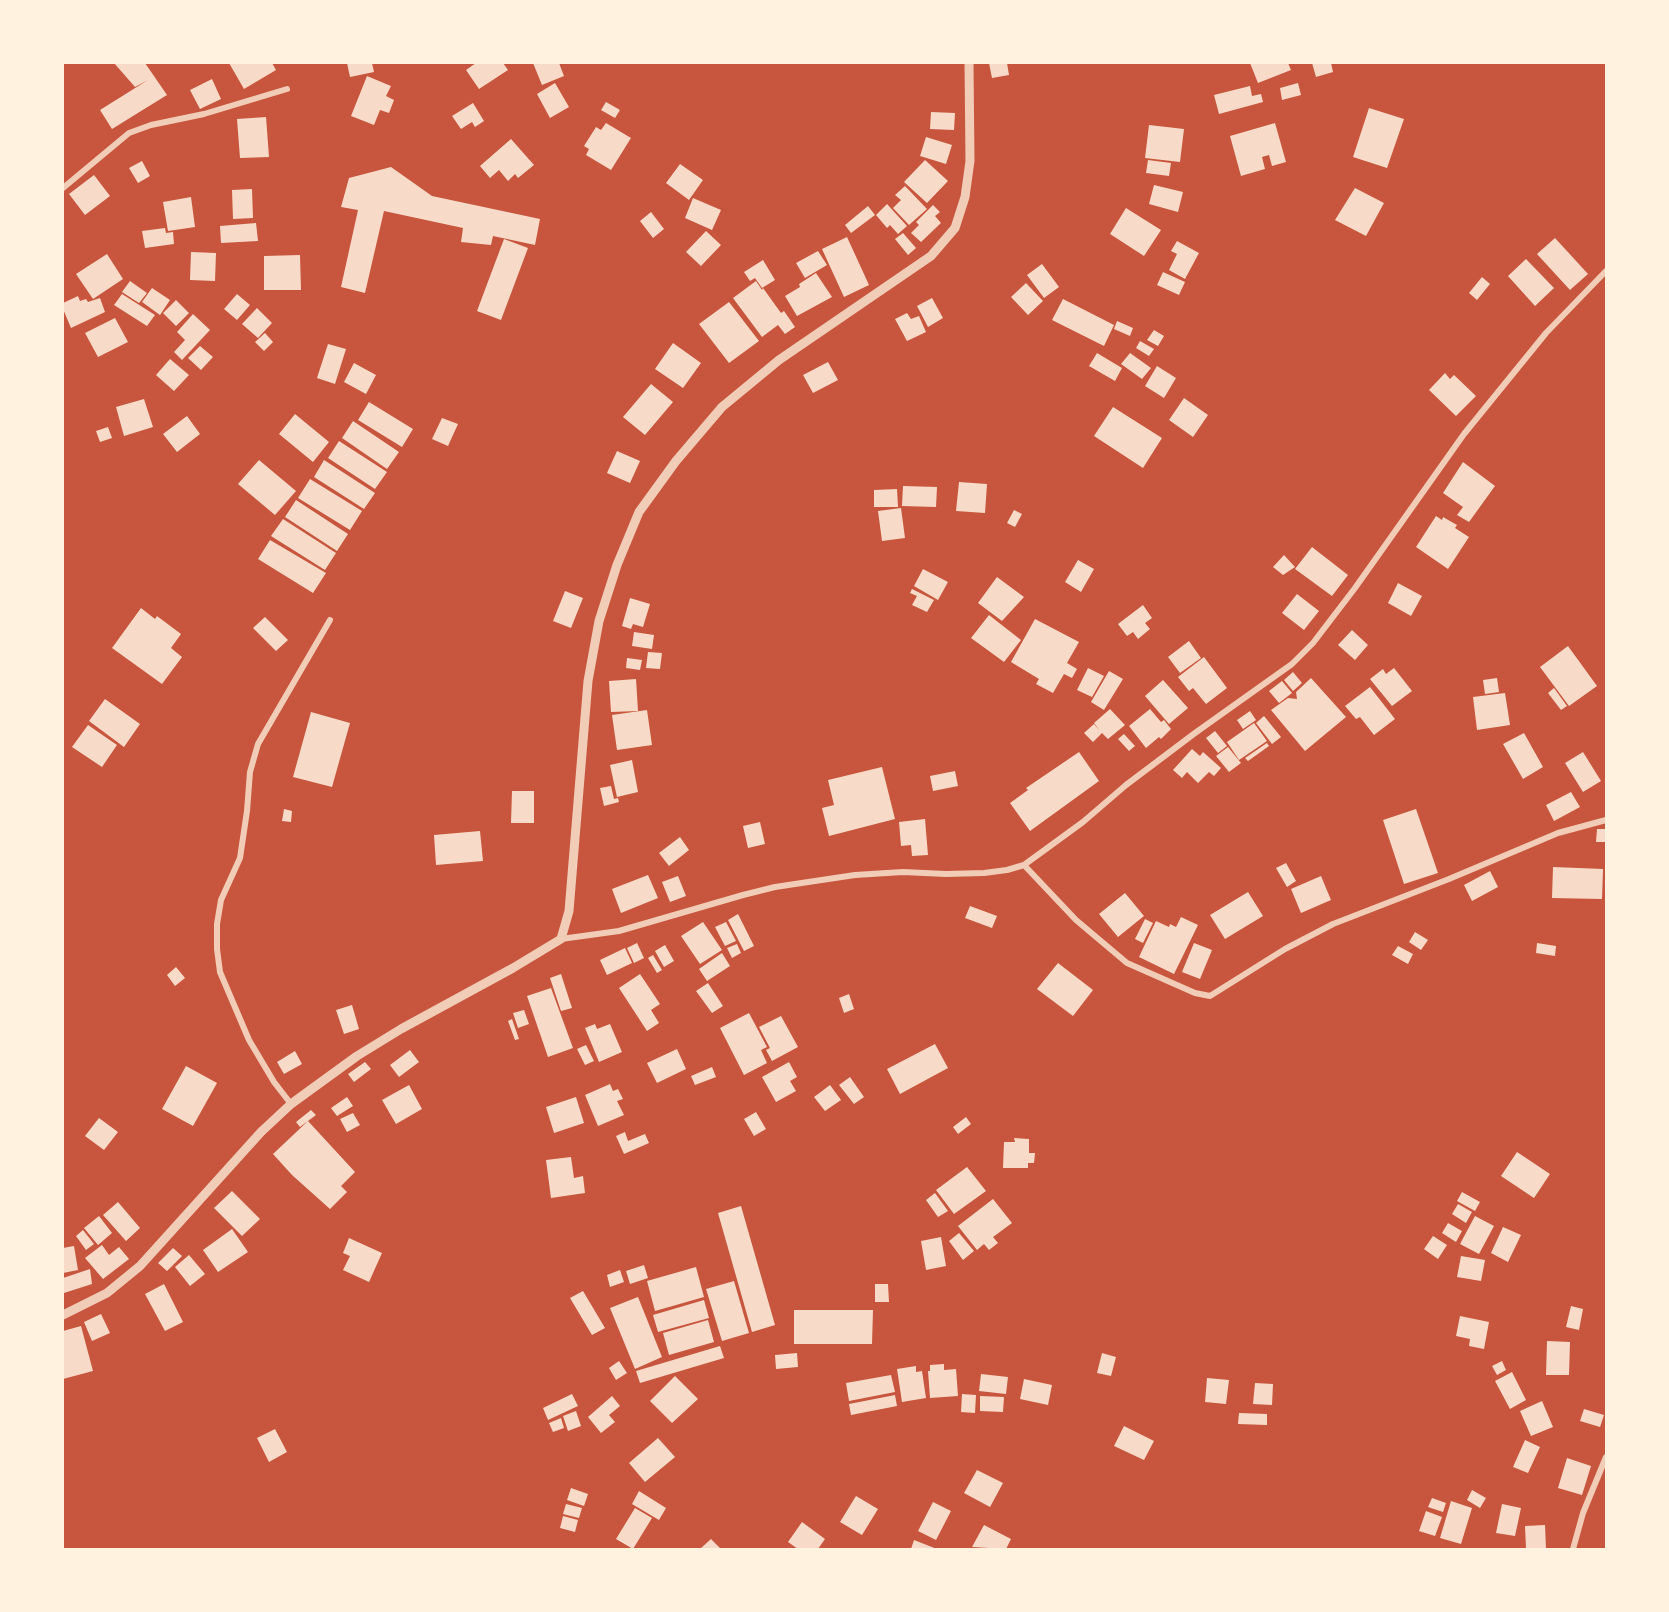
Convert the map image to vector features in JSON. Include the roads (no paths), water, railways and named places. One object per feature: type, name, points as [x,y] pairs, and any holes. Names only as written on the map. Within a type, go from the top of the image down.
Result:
[{"type":"street","points":[[561,939],[569,911],[588,681],[599,621],[617,566],[639,512],[676,461],[722,407],[779,360],[931,256],[955,228],[965,197],[970,161],[969,63]]},
{"type":"street","points":[[63,188],[129,133],[151,125],[204,114],[287,89]]},
{"type":"street","points":[[63,1315],[107,1293],[140,1266],[261,1132],[291,1104],[357,1056],[401,1029],[561,939],[618,932],[776,887],[855,875],[903,872],[984,873],[1024,865],[1083,822],[1126,785],[1195,733],[1292,664],[1313,643],[1355,588],[1464,434],[1546,333],[1606,271]]},
{"type":"street","points":[[291,1104],[274,1082],[249,1040],[220,972],[216,950],[217,924],[221,900],[240,858],[250,772],[258,744],[330,620]]},
{"type":"street","points":[[1024,865],[1076,920],[1127,963],[1195,993],[1210,996],[1285,950],[1334,924],[1558,833],[1606,820]]},
{"type":"street","points":[[1573,1549],[1583,1513],[1606,1457]]}]
